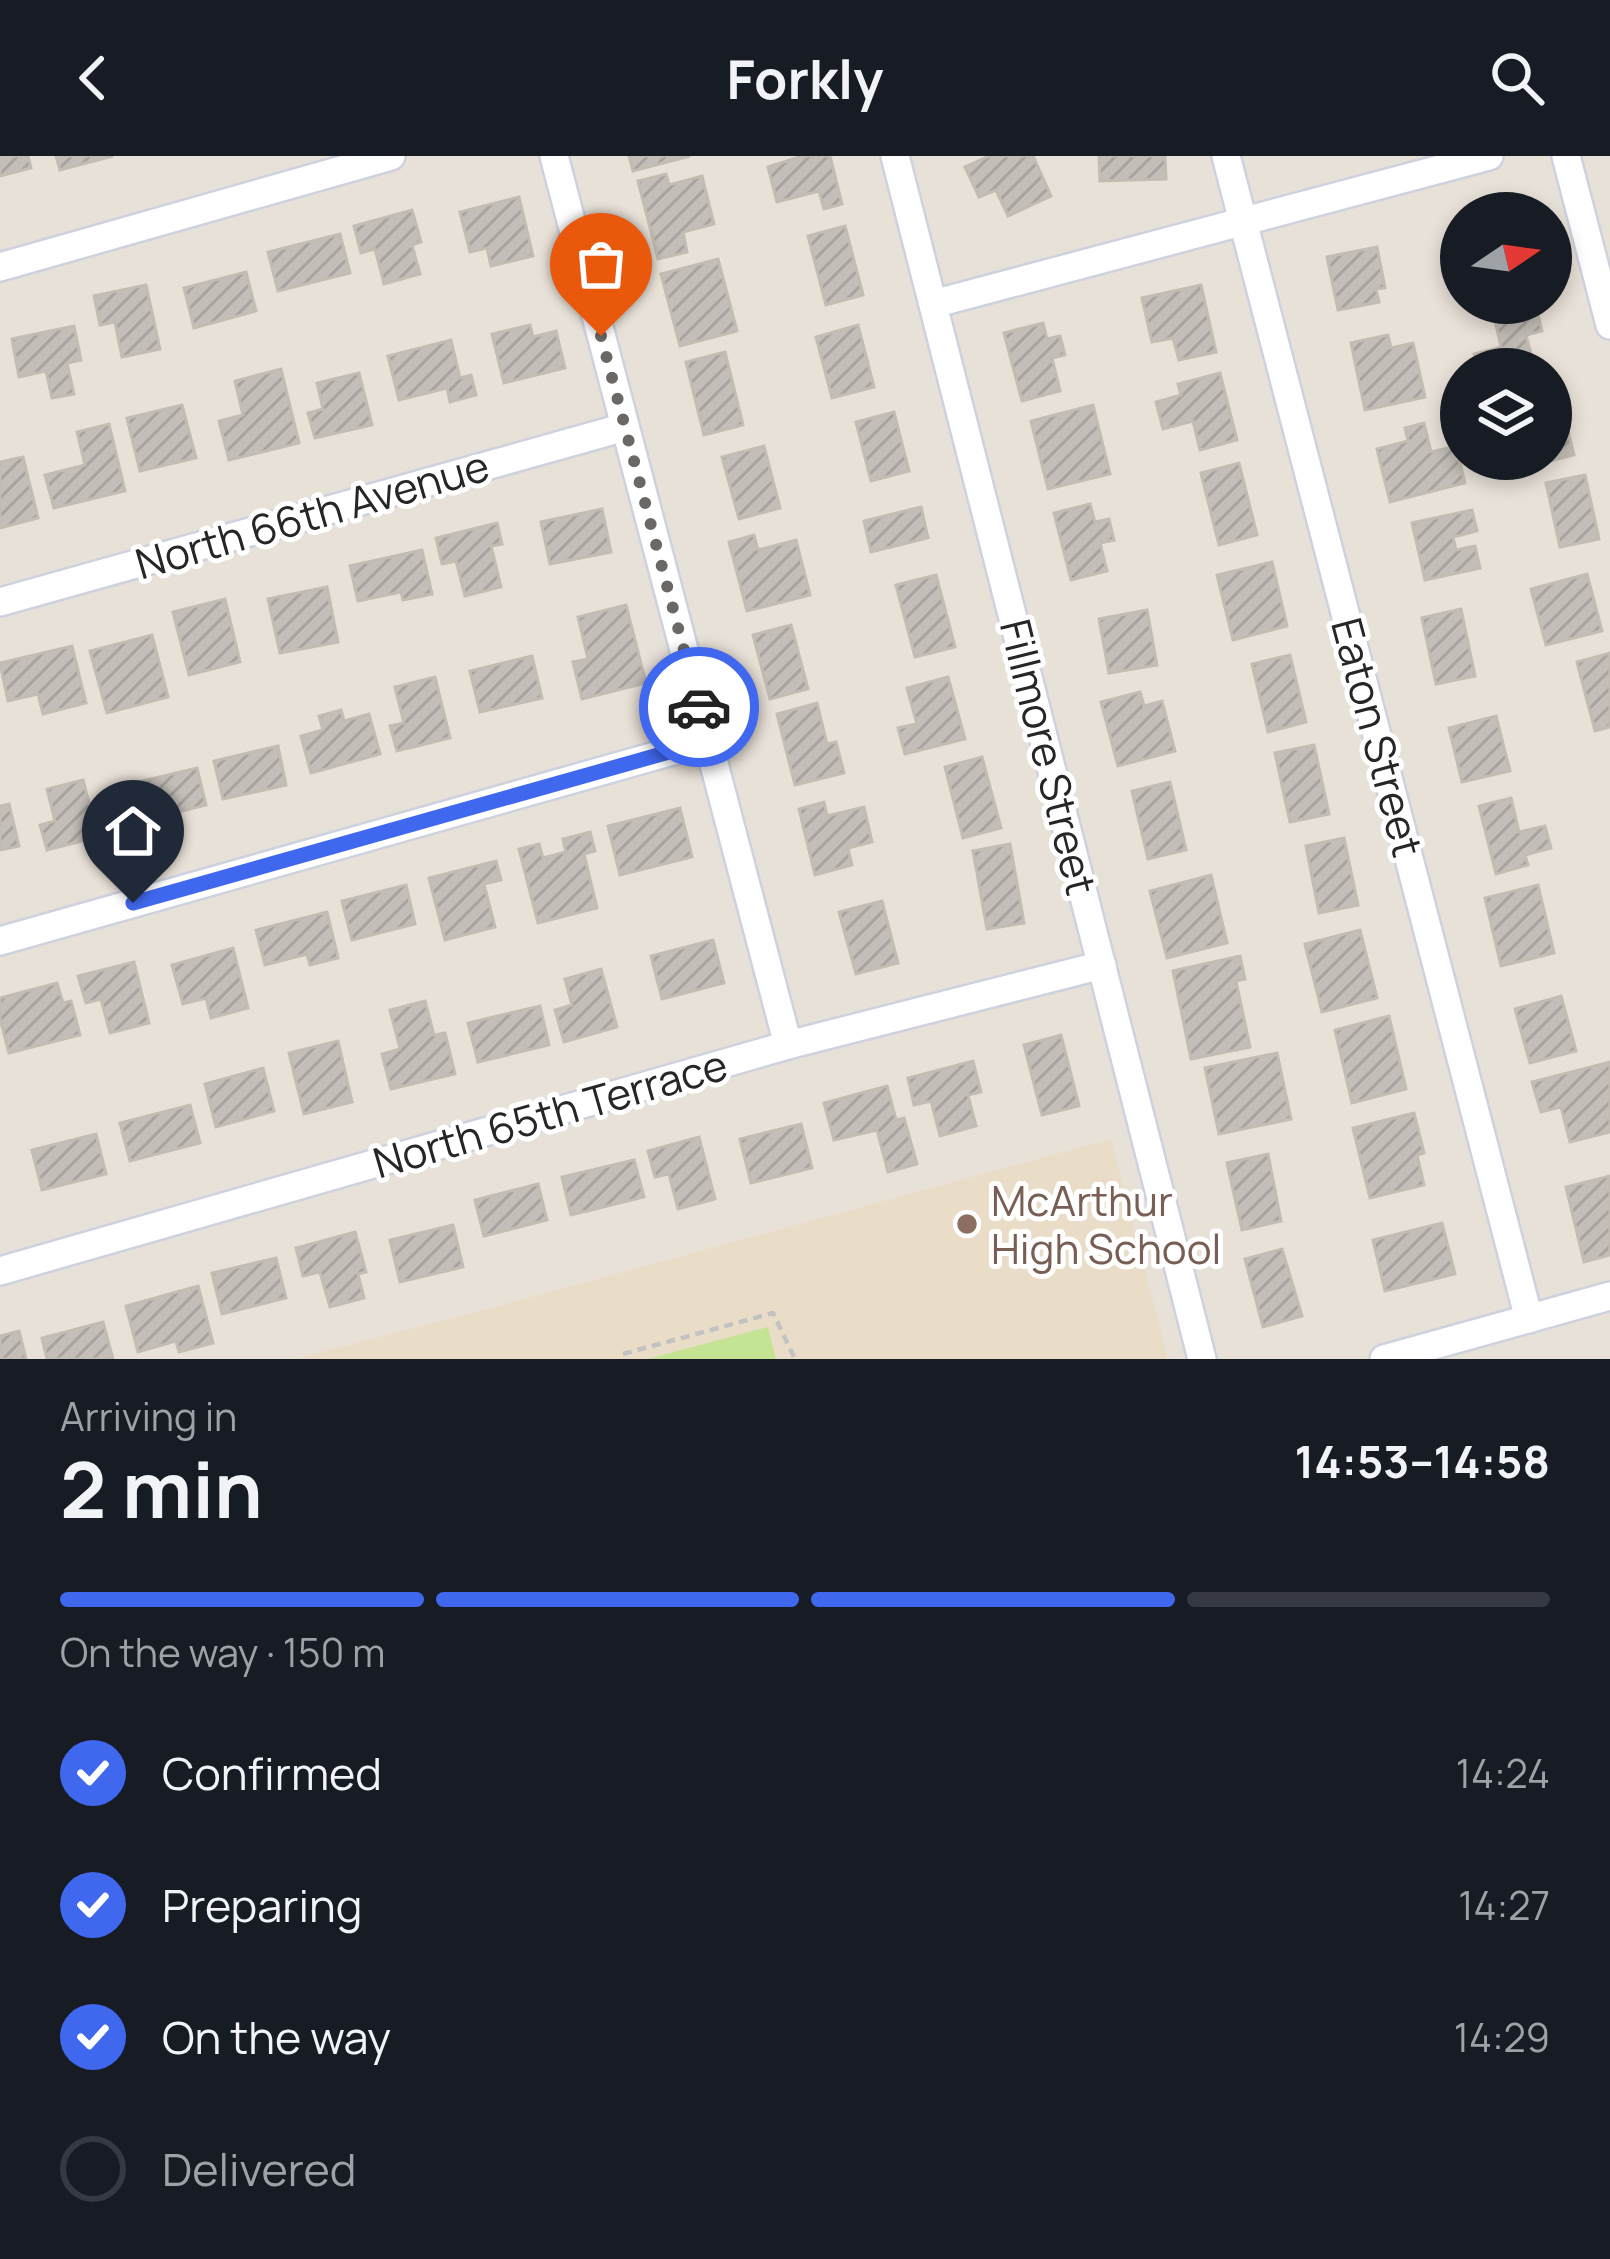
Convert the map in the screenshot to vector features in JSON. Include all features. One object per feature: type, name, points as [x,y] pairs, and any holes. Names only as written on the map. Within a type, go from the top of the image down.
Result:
[{"type":"street","points":[[0,267],[391,156]]},
{"type":"street","points":[[554,156],[788,1045]]},
{"type":"street","name":"Fillmore Street","points":[[895,156],[1202,1359]]},
{"type":"street","name":"Eaton Street","points":[[1226,156],[1529,1319]]},
{"type":"street","points":[[933,304],[1489,156]]},
{"type":"street","points":[[1566,156],[1610,325]]},
{"type":"street","name":"North 66th Avenue","points":[[0,602],[625,427]]},
{"type":"street","points":[[0,940],[708,741]]},
{"type":"street","name":"North 65th Terrace","points":[[0,1271],[788,1045],[1102,965]]},
{"type":"street","points":[[1384,1359],[1610,1296]]},
{"type":"path","points":[[623,1354],[773,1313],[795,1359]]},
{"type":"shaded area","name":"McArthur High School","points":[[1111,1139],[1168,1359],[294,1359],[491,1308]]},
{"type":"green space","points":[[768,1327],[776,1359],[647,1359]]},
{"type":"building","points":[[0,156],[28,156],[31,168],[0,176]]},
{"type":"building","points":[[56,156],[113,156],[60,170]]},
{"type":"building","points":[[629,156],[690,156],[633,171]]},
{"type":"building","points":[[802,156],[830,156],[842,204],[824,209],[819,191],[777,202],[768,167]]},
{"type":"building","points":[[989,156],[1033,156],[1051,196],[1008,216],[996,190],[979,197],[965,167]]},
{"type":"building","points":[[1099,156],[1165,156],[1166,179],[1100,181]]},
{"type":"building","points":[[666,174],[669,185],[702,176],[714,224],[683,232],[687,252],[658,259],[638,181]]},
{"type":"building","points":[[519,197],[533,256],[491,266],[487,248],[470,252],[460,212]]},
{"type":"building","points":[[412,210],[421,242],[412,245],[420,274],[384,284],[375,249],[361,253],[354,226]]},
{"type":"building","points":[[845,226],[863,295],[826,305],[808,236]]},
{"type":"building","points":[[340,234],[350,273],[278,291],[268,252]]},
{"type":"building","points":[[1377,247],[1385,288],[1376,289],[1379,302],[1338,310],[1327,257]]},
{"type":"building","points":[[718,259],[737,331],[680,346],[661,274]]},
{"type":"building","points":[[246,272],[256,311],[194,328],[184,288]]},
{"type":"building","points":[[146,285],[160,349],[122,357],[115,322],[100,325],[94,296]]},
{"type":"building","points":[[1201,285],[1216,352],[1179,360],[1173,338],[1152,342],[1142,298]]},
{"type":"building","points":[[1043,323],[1047,339],[1060,336],[1065,355],[1052,358],[1060,391],[1022,401],[1004,333]]},
{"type":"building","points":[[1496,324],[1540,324],[1542,331],[1526,335],[1529,348],[1497,348],[1501,347]]},
{"type":"building","points":[[530,325],[533,337],[556,331],[565,368],[504,383],[492,334]]},
{"type":"building","points":[[858,325],[874,387],[832,398],[816,337]]},
{"type":"building","points":[[74,326],[81,360],[67,363],[74,394],[52,398],[46,371],[19,377],[12,339]]},
{"type":"building","points":[[1388,335],[1391,348],[1413,343],[1425,397],[1365,410],[1351,343]]},
{"type":"building","points":[[451,340],[460,378],[471,375],[476,395],[450,402],[447,388],[399,400],[388,356]]},
{"type":"building","points":[[725,352],[743,425],[704,435],[686,362]]},
{"type":"building","points":[[281,369],[299,443],[229,460],[219,421],[243,415],[235,381]]},
{"type":"building","points":[[359,373],[372,425],[315,438],[308,413],[323,409],[317,383]]},
{"type":"building","points":[[1220,373],[1237,440],[1200,450],[1193,421],[1163,429],[1156,402],[1181,395],[1178,384]]},
{"type":"building","points":[[182,405],[196,458],[140,471],[127,418]]},
{"type":"building","points":[[1093,405],[1110,474],[1048,489],[1031,421]]},
{"type":"building","points":[[894,412],[909,471],[871,481],[856,422]]},
{"type":"building","points":[[1424,423],[1431,452],[1440,450],[1440,480],[1465,483],[1390,502],[1377,449],[1408,441],[1405,428]]},
{"type":"building","points":[[109,424],[125,491],[54,508],[45,475],[85,465],[77,432]]},
{"type":"building","points":[[764,446],[780,508],[739,519],[722,457]]},
{"type":"building","points":[[23,457],[38,518],[0,528],[0,462]]},
{"type":"building","points":[[1239,463],[1257,535],[1219,545],[1201,473]]},
{"type":"building","points":[[1585,475],[1599,539],[1560,547],[1546,483]]},
{"type":"building","points":[[1090,504],[1095,522],[1109,519],[1114,540],[1100,543],[1107,571],[1071,580],[1054,513]]},
{"type":"building","points":[[921,507],[928,538],[871,552],[864,521]]},
{"type":"building","points":[[602,509],[611,552],[550,564],[541,522]]},
{"type":"building","points":[[1472,510],[1477,531],[1453,537],[1456,550],[1475,546],[1480,568],[1425,580],[1412,523]]},
{"type":"building","points":[[497,523],[502,544],[491,546],[501,587],[465,596],[456,561],[442,564],[436,538]]},
{"type":"building","points":[[754,535],[758,550],[796,540],[810,595],[747,611],[729,542]]},
{"type":"building","points":[[422,550],[432,594],[403,600],[401,592],[358,601],[350,566]]},
{"type":"building","points":[[1272,562],[1287,626],[1233,640],[1217,575]]},
{"type":"building","points":[[1587,574],[1602,631],[1546,645],[1531,589]]},
{"type":"building","points":[[936,575],[955,647],[915,657],[896,585]]},
{"type":"building","points":[[327,587],[338,642],[280,653],[268,599]]},
{"type":"building","points":[[225,599],[240,662],[189,675],[173,612]]},
{"type":"building","points":[[626,605],[646,683],[582,699],[573,662],[588,659],[578,617]]},
{"type":"building","points":[[1461,609],[1475,676],[1436,684],[1422,618]]},
{"type":"building","points":[[1147,610],[1157,665],[1109,673],[1099,619]]},
{"type":"building","points":[[791,625],[808,689],[770,699],[753,635]]},
{"type":"building","points":[[152,635],[168,697],[107,713],[90,651]]},
{"type":"building","points":[[72,646],[86,703],[43,714],[38,694],[8,701],[0,663]]},
{"type":"building","points":[[1610,653],[1610,727],[1595,731],[1577,662]]},
{"type":"building","points":[[1290,655],[1306,722],[1268,732],[1252,664]]},
{"type":"building","points":[[532,656],[542,698],[480,712],[470,671]]},
{"type":"building","points":[[435,677],[450,738],[397,751],[390,726],[404,723],[395,687]]},
{"type":"building","points":[[948,677],[965,739],[905,754],[898,728],[917,724],[907,688]]},
{"type":"building","points":[[1140,692],[1144,706],[1162,701],[1175,751],[1118,766],[1101,702]]},
{"type":"building","points":[[817,703],[827,744],[836,742],[844,773],[795,785],[777,714]]},
{"type":"building","points":[[341,710],[344,721],[369,714],[380,754],[311,773],[301,736],[323,730],[319,716]]},
{"type":"building","points":[[1496,716],[1510,771],[1462,782],[1449,728]]},
{"type":"building","points":[[1314,745],[1329,814],[1290,822],[1275,753]]},
{"type":"building","points":[[278,746],[286,785],[223,799],[214,761]]},
{"type":"building","points":[[982,757],[1001,828],[963,838],[945,767]]},
{"type":"building","points":[[197,768],[206,805],[135,823],[125,785]]},
{"type":"building","points":[[83,780],[98,837],[47,850],[40,825],[55,821],[47,789]]},
{"type":"building","points":[[1170,782],[1186,850],[1148,859],[1132,791]]},
{"type":"building","points":[[1511,798],[1519,832],[1545,826],[1551,848],[1525,855],[1528,865],[1496,874],[1479,806]]},
{"type":"building","points":[[824,802],[827,816],[864,807],[872,842],[848,848],[852,865],[815,875],[799,809]]},
{"type":"building","points":[[9,804],[19,846],[0,850],[0,806]]},
{"type":"building","points":[[680,808],[692,857],[620,875],[608,826]]},
{"type":"building","points":[[590,832],[595,851],[584,854],[597,908],[538,923],[519,849],[539,844],[543,858],[566,852],[563,839]]},
{"type":"building","points":[[1344,838],[1358,905],[1319,913],[1306,846]]},
{"type":"building","points":[[1010,844],[1024,923],[987,929],[973,851]]},
{"type":"building","points":[[496,861],[501,880],[484,884],[495,927],[445,940],[429,878]]},
{"type":"building","points":[[1211,875],[1227,943],[1167,958],[1150,891]]},
{"type":"building","points":[[406,885],[415,924],[352,940],[342,901]]},
{"type":"building","points":[[1538,885],[1554,953],[1501,966],[1485,898]]},
{"type":"building","points":[[882,901],[898,963],[856,974],[839,912]]},
{"type":"building","points":[[327,912],[338,958],[310,965],[307,954],[265,965],[256,930]]},
{"type":"building","points":[[1360,930],[1377,998],[1322,1012],[1305,944]]},
{"type":"building","points":[[713,940],[724,983],[662,999],[651,956]]},
{"type":"building","points":[[233,948],[248,1008],[211,1018],[206,998],[183,1004],[172,965]]},
{"type":"building","points":[[1240,956],[1245,979],[1236,981],[1250,1047],[1191,1059],[1173,971]]},
{"type":"building","points":[[134,962],[149,1023],[110,1033],[101,999],[86,1003],[78,976]]},
{"type":"building","points":[[601,969],[617,1027],[564,1042],[555,1010],[572,1005],[565,979]]},
{"type":"building","points":[[57,983],[63,1003],[71,1001],[80,1035],[9,1053],[0,998]]},
{"type":"building","points":[[1561,996],[1576,1051],[1530,1063],[1515,1009]]},
{"type":"building","points":[[425,1001],[434,1035],[445,1033],[455,1074],[391,1089],[382,1054],[400,1049],[390,1010]]},
{"type":"building","points":[[540,1006],[549,1045],[478,1062],[468,1023]]},
{"type":"building","points":[[1389,1016],[1406,1089],[1352,1103],[1335,1030]]},
{"type":"building","points":[[1061,1035],[1079,1106],[1042,1115],[1024,1045]]},
{"type":"building","points":[[338,1041],[352,1102],[304,1114],[289,1053]]},
{"type":"building","points":[[1277,1053],[1291,1119],[1219,1134],[1205,1068]]},
{"type":"building","points":[[973,1061],[981,1092],[968,1095],[976,1126],[940,1136],[931,1101],[914,1105],[908,1078]]},
{"type":"building","points":[[1610,1062],[1610,1132],[1570,1142],[1561,1107],[1541,1112],[1532,1082]]},
{"type":"building","points":[[263,1068],[274,1111],[216,1127],[205,1084]]},
{"type":"building","points":[[887,1086],[896,1120],[904,1118],[917,1164],[888,1172],[877,1130],[834,1140],[824,1103]]},
{"type":"building","points":[[190,1105],[200,1143],[130,1161],[120,1123]]},
{"type":"building","points":[[1414,1113],[1424,1153],[1417,1155],[1424,1185],[1370,1198],[1353,1128]]},
{"type":"building","points":[[801,1124],[812,1168],[751,1183],[740,1139]]},
{"type":"building","points":[[96,1134],[106,1174],[42,1190],[32,1150]]},
{"type":"building","points":[[699,1137],[715,1199],[678,1209],[669,1174],[655,1177],[648,1151]]},
{"type":"building","points":[[1268,1154],[1281,1221],[1242,1230],[1227,1163]]},
{"type":"building","points":[[634,1160],[644,1197],[571,1215],[562,1177]]},
{"type":"building","points":[[1610,1176],[1610,1255],[1584,1262],[1566,1187]]},
{"type":"building","points":[[538,1184],[547,1220],[484,1236],[475,1200]]},
{"type":"building","points":[[1442,1223],[1455,1274],[1385,1291],[1373,1240]]},
{"type":"building","points":[[453,1225],[463,1267],[400,1282],[390,1240]]},
{"type":"building","points":[[355,1232],[366,1272],[358,1274],[364,1298],[330,1307],[320,1272],[303,1276],[296,1248]]},
{"type":"building","points":[[1282,1249],[1302,1316],[1263,1327],[1245,1259]]},
{"type":"building","points":[[276,1258],[286,1298],[222,1314],[212,1273]]},
{"type":"building","points":[[198,1286],[213,1343],[179,1352],[176,1341],[138,1352],[126,1306]]},
{"type":"building","points":[[103,1322],[113,1359],[47,1359],[42,1338]]},
{"type":"building","points":[[19,1331],[26,1359],[0,1359],[0,1336]]},
{"type":"way so far","points":[[601,336],[699,707]]},
{"type":"place","name":"McArthur High School","points":[[967,1224]]},
{"type":"route","points":[[133,903],[708,741],[699,707]]}]
